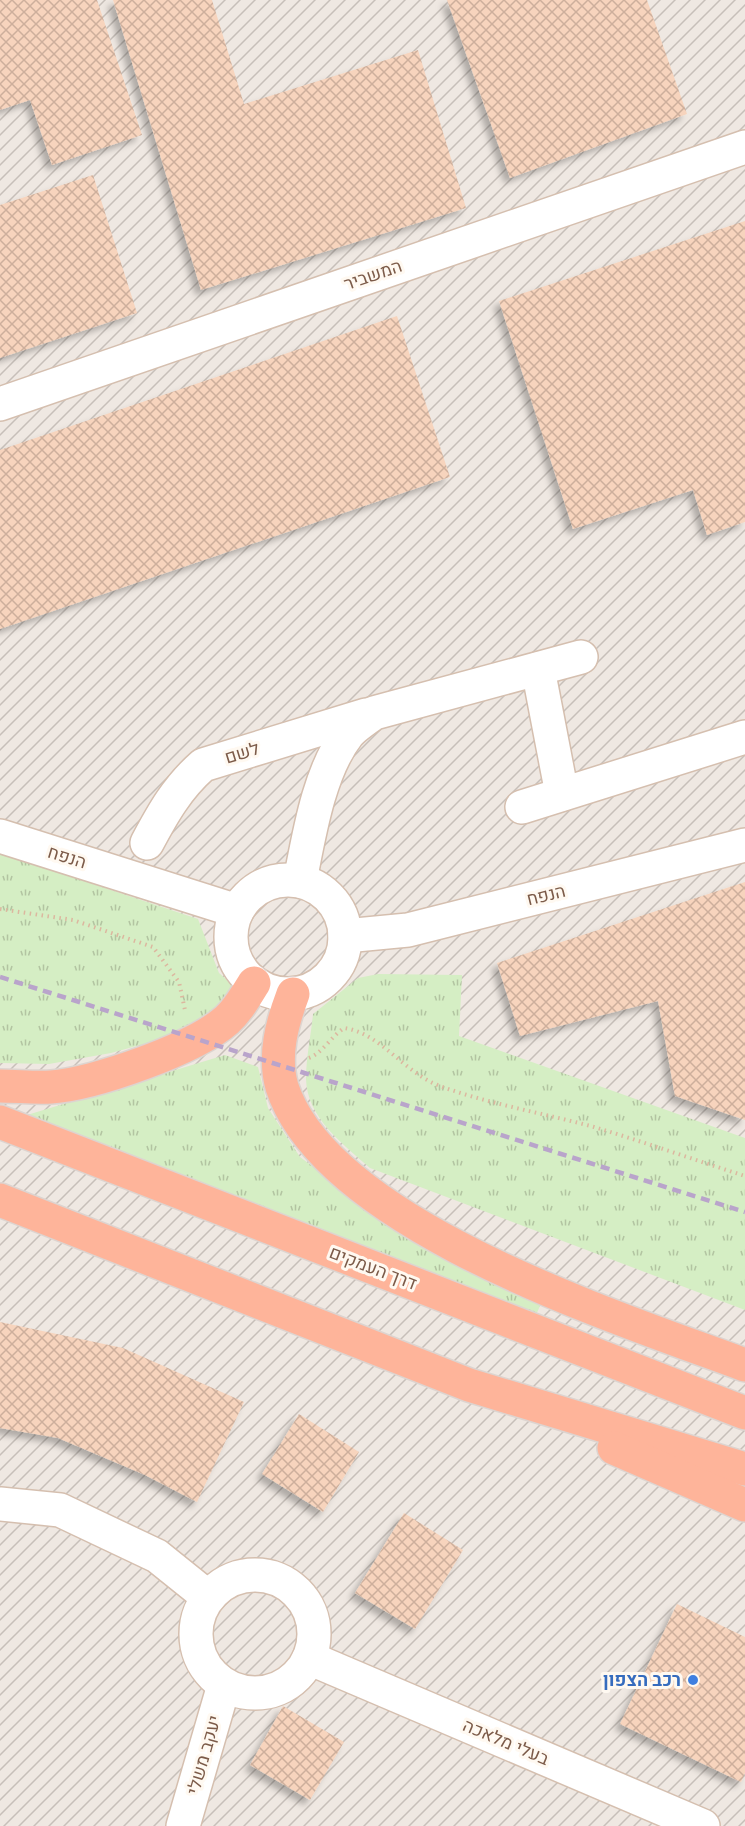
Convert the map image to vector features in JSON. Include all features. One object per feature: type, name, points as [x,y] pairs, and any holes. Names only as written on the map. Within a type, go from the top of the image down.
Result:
[{"type":"highway","points":[[0,1086],[50,1087],[96,1080],[151,1059],[213,1030],[238,1007],[254,983]]},
{"type":"highway","points":[[293,994],[278,1050],[282,1086],[294,1113],[314,1142],[358,1184],[407,1220],[561,1296],[745,1365]]},
{"type":"highway","name":"דרך העמקים","points":[[0,1122],[745,1413]]},
{"type":"highway","points":[[0,1200],[469,1385],[745,1505]]},
{"type":"highway","points":[[469,1385],[745,1469]]},
{"type":"street","name":"המשביר","points":[[0,404],[745,147]]},
{"type":"street","name":"לשם","points":[[147,843],[167,804],[185,781],[202,765],[374,713],[581,657]]},
{"type":"street","points":[[538,669],[562,794]]},
{"type":"street","name":"לשם","points":[[300,881],[310,831],[332,760],[350,732],[374,713]]},
{"type":"street","points":[[522,807],[745,738]]},
{"type":"street","name":"הנפח","points":[[0,836],[237,911]]},
{"type":"street","name":"הנפח","points":[[345,936],[408,930],[745,845]]},
{"type":"street","points":[[281,880],[300,881],[318,888],[332,900],[342,917],[345,936],[339,960],[325,981],[310,990],[279,994],[254,983],[239,965],[231,942],[232,926],[237,911],[248,896],[264,885],[281,880]]},
{"type":"street","points":[[0,1504],[60,1510],[158,1556],[208,1597]]},
{"type":"street","points":[[258,1574],[285,1583],[306,1603],[313,1621],[314,1640],[309,1658],[298,1675],[281,1687],[262,1693],[242,1692],[224,1685],[208,1671],[199,1654],[196,1634],[199,1614],[208,1597],[222,1584],[239,1576],[258,1574]]},
{"type":"street","name":"בעלי מלאכה","points":[[309,1658],[703,1826]]},
{"type":"street","name":"יעקב משלי","points":[[183,1826],[224,1685]]},
{"type":"path","points":[[0,909],[73,920],[153,947],[179,982],[186,1012],[190,1018],[213,1030]]},
{"type":"path","points":[[279,1060],[295,1063],[315,1056],[331,1037],[344,1028],[356,1030],[387,1050],[401,1064],[438,1086],[596,1128],[745,1176]]},
{"type":"shaded area","points":[[0,0],[745,0],[745,1826],[0,1826]]},
{"type":"green space","points":[[0,853],[198,919],[219,973],[240,991],[217,1016],[166,1038],[111,1053],[49,1064],[0,1063]]},
{"type":"green space","points":[[378,974],[462,975],[459,1036],[745,1138],[745,1310],[370,1168],[338,1140],[320,1118],[308,1093],[306,1071],[313,1014],[358,978]]},
{"type":"green space","points":[[225,1055],[258,1067],[268,1108],[300,1157],[401,1232],[543,1299],[536,1315],[27,1115]]},
{"type":"building","points":[[0,0],[97,0],[142,135],[52,165],[30,100],[0,110]]},
{"type":"building","points":[[113,0],[212,0],[244,104],[418,50],[466,208],[201,290]]},
{"type":"building","points":[[447,0],[647,0],[687,114],[510,178]]},
{"type":"building","points":[[93,175],[137,313],[0,358],[0,205]]},
{"type":"building","points":[[745,221],[745,522],[707,535],[693,490],[573,529],[499,301]]},
{"type":"building","points":[[397,316],[450,477],[0,629],[0,450]]},
{"type":"building","points":[[745,882],[745,1120],[675,1096],[658,1001],[520,1036],[497,963]]},
{"type":"building","points":[[0,1322],[123,1348],[244,1402],[197,1502],[145,1475],[58,1438],[0,1428]]},
{"type":"building","points":[[299,1414],[359,1452],[323,1512],[262,1474]]},
{"type":"building","points":[[404,1513],[463,1550],[415,1629],[355,1593]]},
{"type":"building","name":"רכב הצפון","points":[[677,1604],[745,1637],[745,1773],[741,1782],[620,1724]]},
{"type":"building","points":[[283,1706],[344,1742],[310,1800],[250,1765]]},
{"type":"railway","points":[[0,977],[745,1212]]},
{"type":"place","name":"רכב הצפון","points":[[693,1680]]}]
